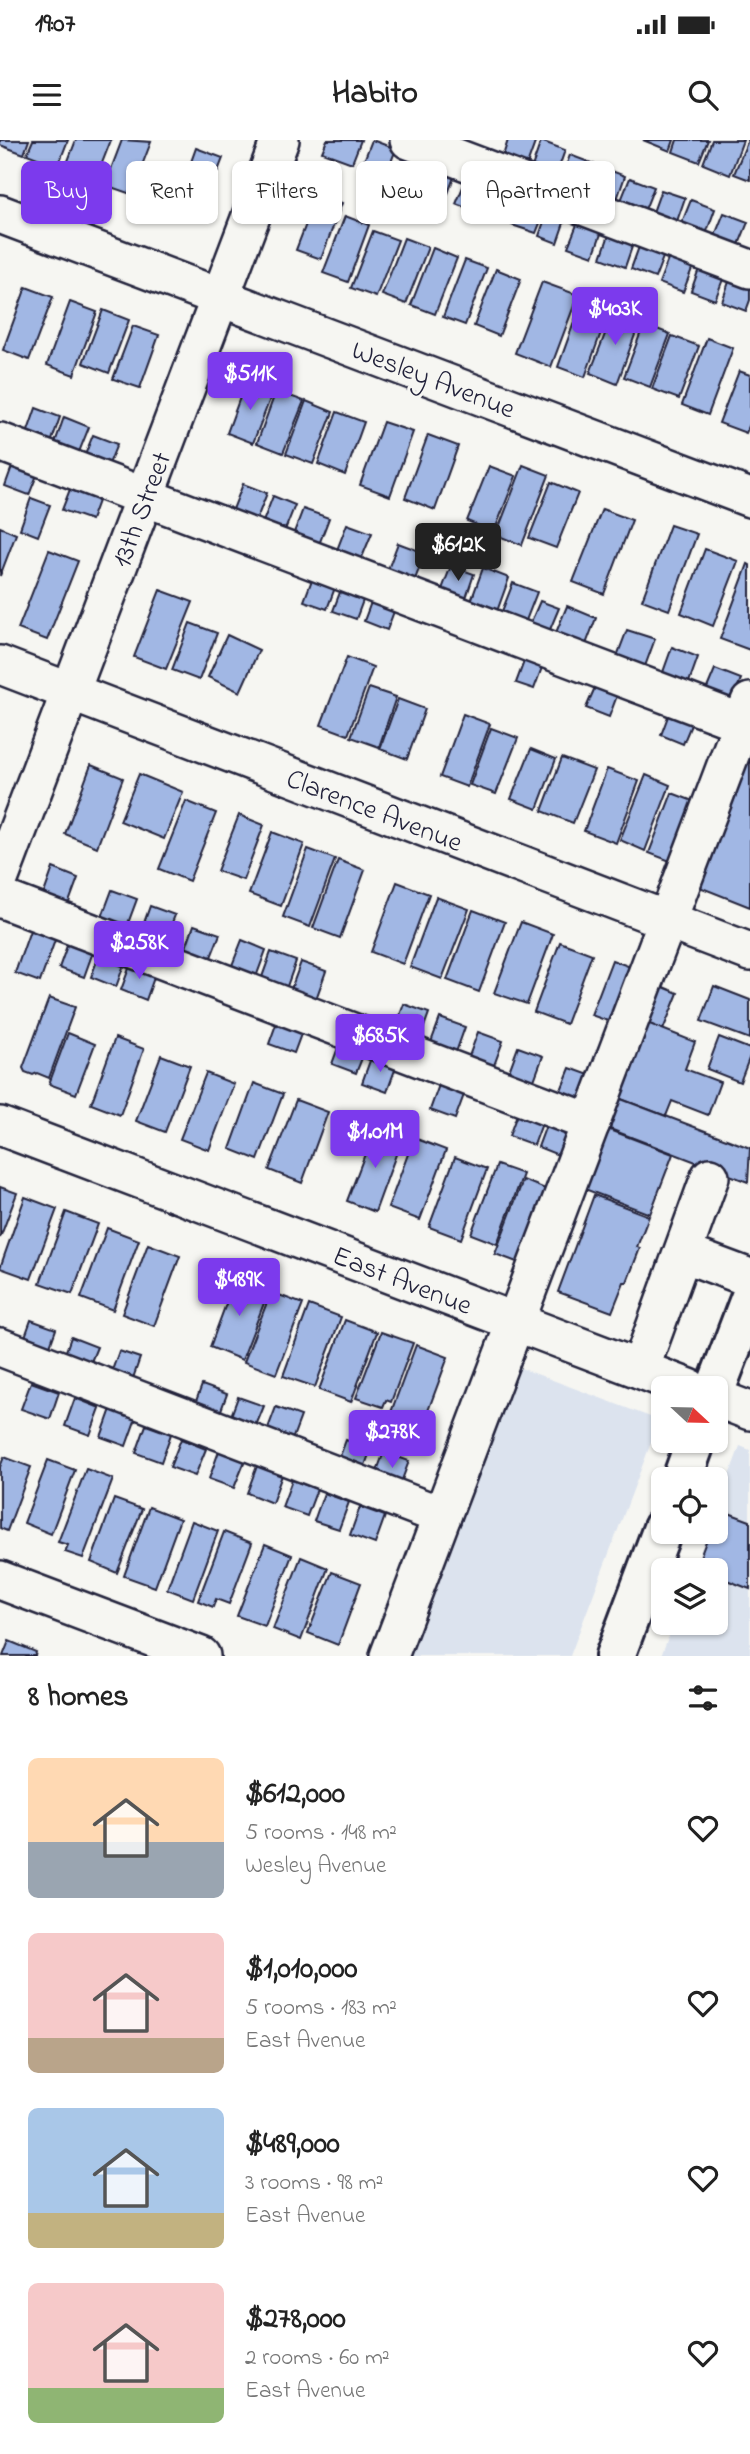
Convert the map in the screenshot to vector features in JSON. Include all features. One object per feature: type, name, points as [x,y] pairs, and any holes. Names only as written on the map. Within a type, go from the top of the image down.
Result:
[{"type":"main road","points":[[721,1376],[750,1299]]},
{"type":"main road","points":[[615,1656],[657,1544]]},
{"type":"street","name":"13th Street","points":[[0,877],[280,140]]},
{"type":"street","points":[[409,140],[750,269]]},
{"type":"street","name":"Wesley Avenue","points":[[0,214],[750,498]]},
{"type":"street","points":[[0,442],[145,497],[746,712],[389,1656]]},
{"type":"street","name":"Clarence Avenue","points":[[0,666],[750,952]]},
{"type":"street","points":[[0,898],[591,1123]]},
{"type":"street","name":"East Avenue","points":[[0,1126],[658,1376]]},
{"type":"street","points":[[640,1369],[710,1177]]},
{"type":"street","points":[[683,1253],[750,1278]]},
{"type":"street","points":[[0,1347],[442,1516]]},
{"type":"street","points":[[728,1403],[750,1411]]},
{"type":"street","points":[[0,1580],[201,1656]]},
{"type":"shaded area","points":[[510,1364],[651,1417],[651,1443],[570,1656],[400,1656]]},
{"type":"shaded area","points":[[740,1446],[750,1450],[750,1656],[661,1656],[669,1635],[728,1635],[728,1558],[698,1558],[703,1544],[728,1544],[728,1478]]},
{"type":"building","points":[[0,140],[29,140],[24,154],[0,145]]},
{"type":"building","points":[[33,140],[68,140],[60,161],[45,161],[27,154]]},
{"type":"building","points":[[76,140],[111,140],[103,161],[68,161]]},
{"type":"building","points":[[122,140],[151,142],[144,161],[126,161],[126,192],[112,187],[112,166]]},
{"type":"building","points":[[327,140],[361,140],[352,163],[322,152]]},
{"type":"building","points":[[372,140],[396,149],[391,161],[364,161]]},
{"type":"building","points":[[508,140],[536,140],[528,161],[516,161],[503,156]]},
{"type":"building","points":[[643,140],[674,140],[670,151]]},
{"type":"building","points":[[677,140],[708,140],[699,162],[673,152]]},
{"type":"building","points":[[712,140],[743,140],[730,175],[703,164]]},
{"type":"building","points":[[750,140],[750,180],[734,174]]},
{"type":"building","points":[[541,141],[565,150],[561,161],[534,161]]},
{"type":"building","points":[[196,148],[223,158],[218,171],[218,161],[191,161]]},
{"type":"building","points":[[570,155],[586,161],[568,161]]},
{"type":"building","points":[[447,171],[455,174],[447,196]]},
{"type":"building","points":[[615,172],[625,176],[615,202]]},
{"type":"building","points":[[630,178],[654,187],[644,212],[620,203]]},
{"type":"building","points":[[661,190],[685,198],[676,224],[652,215]]},
{"type":"building","points":[[461,192],[461,206],[456,204]]},
{"type":"building","points":[[691,200],[715,209],[706,234],[681,225]]},
{"type":"building","points":[[724,213],[748,222],[738,247],[714,238]]},
{"type":"building","points":[[345,216],[356,220],[356,224],[369,225],[348,282],[323,273]]},
{"type":"building","points":[[306,224],[334,224],[321,259],[296,250]]},
{"type":"building","points":[[512,224],[540,224],[536,233]]},
{"type":"building","points":[[543,224],[564,224],[557,243],[539,236]]},
{"type":"building","points":[[577,224],[602,231],[593,256],[568,247]]},
{"type":"building","points":[[373,231],[398,240],[376,297],[351,288]]},
{"type":"building","points":[[610,232],[634,241],[625,267],[601,258]]},
{"type":"building","points":[[404,238],[428,247],[406,304],[382,295]]},
{"type":"building","points":[[640,244],[665,252],[655,278],[631,269]]},
{"type":"building","points":[[433,248],[457,258],[435,314],[411,305]]},
{"type":"building","points":[[669,257],[693,266],[683,292],[659,283]]},
{"type":"building","points":[[465,260],[487,268],[465,325],[443,317]]},
{"type":"building","points":[[700,266],[725,274],[715,300],[691,291]]},
{"type":"building","points":[[496,269],[521,279],[499,336],[474,326]]},
{"type":"building","points":[[731,276],[750,283],[750,300],[746,311],[722,302]]},
{"type":"building","points":[[542,282],[578,295],[551,367],[515,353]]},
{"type":"building","points":[[26,287],[53,297],[29,360],[3,350]]},
{"type":"building","points":[[70,302],[97,312],[74,375],[47,365]]},
{"type":"building","points":[[103,310],[129,320],[109,373],[83,363]]},
{"type":"building","points":[[614,311],[640,321],[617,384],[590,373]]},
{"type":"building","points":[[577,314],[604,324],[585,377],[558,367]]},
{"type":"building","points":[[644,324],[670,334],[650,387],[624,377]]},
{"type":"building","points":[[133,326],[159,335],[140,388],[113,379]]},
{"type":"building","points":[[672,336],[699,346],[679,399],[652,389]]},
{"type":"building","points":[[707,338],[733,348],[708,415],[682,405]]},
{"type":"building","points":[[739,371],[750,375],[750,424],[746,433],[719,423]]},
{"type":"building","points":[[246,381],[273,391],[253,443],[227,433]]},
{"type":"building","points":[[276,391],[304,401],[283,453],[257,443]]},
{"type":"building","points":[[306,401],[333,412],[313,464],[286,454]]},
{"type":"building","points":[[36,408],[60,417],[51,443],[27,434]]},
{"type":"building","points":[[337,412],[364,422],[345,475],[318,464]]},
{"type":"building","points":[[64,417],[89,427],[79,452],[55,443]]},
{"type":"building","points":[[383,422],[413,432],[390,496],[360,485]]},
{"type":"building","points":[[93,435],[117,444],[107,469],[83,460]]},
{"type":"building","points":[[428,435],[458,446],[435,510],[405,498]]},
{"type":"building","points":[[14,461],[39,470],[29,495],[5,486]]},
{"type":"building","points":[[523,465],[549,475],[522,545],[496,535]]},
{"type":"building","points":[[489,466],[516,476],[494,532],[467,521]]},
{"type":"building","points":[[74,479],[102,490],[91,520],[62,510]]},
{"type":"building","points":[[551,482],[578,493],[556,548],[529,538]]},
{"type":"building","points":[[243,484],[267,493],[256,521],[232,512]]},
{"type":"building","points":[[273,496],[295,505],[285,530],[263,522]]},
{"type":"building","points":[[31,498],[50,505],[38,536],[20,529]]},
{"type":"building","points":[[303,509],[329,518],[318,547],[292,538]]},
{"type":"building","points":[[602,509],[632,520],[604,594],[573,582]]},
{"type":"building","points":[[347,524],[372,533],[361,560],[337,550]]},
{"type":"building","points":[[670,525],[697,534],[669,610],[642,600]]},
{"type":"building","points":[[0,527],[16,534],[0,576]]},
{"type":"building","points":[[398,543],[425,553],[414,582],[387,572]]},
{"type":"building","points":[[705,549],[738,561],[713,626],[681,613]]},
{"type":"building","points":[[49,550],[78,561],[47,640],[18,629]]},
{"type":"building","points":[[748,564],[750,565],[750,650],[720,639]]},
{"type":"building","points":[[451,566],[474,574],[465,601],[441,592]]},
{"type":"building","points":[[483,568],[509,578],[496,614],[470,604]]},
{"type":"building","points":[[313,577],[336,585],[327,609],[304,601]]},
{"type":"building","points":[[513,583],[537,592],[525,623],[501,614]]},
{"type":"building","points":[[342,587],[365,595],[356,619],[333,611]]},
{"type":"building","points":[[160,590],[193,602],[166,669],[134,657]]},
{"type":"building","points":[[373,597],[396,606],[387,630],[364,621]]},
{"type":"building","points":[[540,601],[559,608],[549,632],[530,624]]},
{"type":"building","points":[[567,606],[596,618],[585,647],[555,635]]},
{"type":"building","points":[[190,623],[217,633],[199,680],[172,670]]},
{"type":"building","points":[[627,630],[655,639],[644,669],[616,659]]},
{"type":"building","points":[[227,635],[259,650],[240,692],[208,677]]},
{"type":"building","points":[[672,647],[698,657],[688,685],[662,675]]},
{"type":"building","points":[[526,656],[544,662],[534,689],[516,683]]},
{"type":"building","points":[[347,657],[373,667],[348,735],[321,725]]},
{"type":"building","points":[[715,669],[741,679],[731,703],[705,693]]},
{"type":"building","points":[[596,685],[618,693],[609,717],[586,708]]},
{"type":"building","points":[[369,688],[396,697],[379,747],[351,737]]},
{"type":"building","points":[[398,699],[425,709],[407,759],[380,749]]},
{"type":"building","points":[[670,711],[693,720],[683,744],[661,735]]},
{"type":"building","points":[[463,714],[490,724],[467,787],[440,777]]},
{"type":"building","points":[[491,728],[518,738],[496,794],[470,785]]},
{"type":"building","points":[[750,745],[750,907],[697,886]]},
{"type":"building","points":[[531,749],[556,759],[537,809],[511,799]]},
{"type":"building","points":[[562,758],[594,770],[573,823],[542,811]]},
{"type":"building","points":[[91,765],[123,778],[97,847],[65,834]]},
{"type":"building","points":[[607,769],[639,781],[616,843],[584,831]]},
{"type":"building","points":[[139,774],[183,792],[164,839],[120,821]]},
{"type":"building","points":[[646,775],[670,785],[645,851],[620,840]]},
{"type":"building","points":[[672,793],[701,804],[678,864],[649,853]]},
{"type":"building","points":[[186,801],[216,813],[189,881],[159,869]]},
{"type":"building","points":[[239,815],[264,825],[243,880],[217,871]]},
{"type":"building","points":[[272,832],[304,844],[281,906],[249,894]]},
{"type":"building","points":[[308,849],[335,859],[310,927],[283,917]]},
{"type":"building","points":[[338,860],[365,870],[340,938],[313,928]]},
{"type":"building","points":[[53,868],[78,878],[68,905],[43,896]]},
{"type":"building","points":[[397,882],[429,894],[403,964],[371,952]]},
{"type":"building","points":[[112,890],[137,899],[127,926],[102,917]]},
{"type":"building","points":[[436,897],[469,909],[442,979],[410,967]]},
{"type":"building","points":[[150,906],[175,915],[164,943],[140,934]]},
{"type":"building","points":[[473,910],[505,922],[479,992],[447,980]]},
{"type":"building","points":[[34,919],[59,929],[40,982],[15,973]]},
{"type":"building","points":[[521,922],[553,934],[527,1004],[494,993]]},
{"type":"building","points":[[194,925],[220,934],[209,962],[184,953]]},
{"type":"building","points":[[69,940],[94,949],[84,977],[59,968]]},
{"type":"building","points":[[242,940],[266,950],[256,977],[231,968]]},
{"type":"building","points":[[560,942],[592,954],[566,1024],[534,1012]]},
{"type":"building","points":[[101,950],[126,959],[116,987],[91,977]]},
{"type":"building","points":[[271,952],[296,961],[286,989],[261,980]]},
{"type":"building","points":[[612,960],[636,969],[616,1024],[591,1015]]},
{"type":"building","points":[[301,962],[326,971],[316,999],[291,989]]},
{"type":"building","points":[[131,963],[156,972],[146,1000],[121,990]]},
{"type":"building","points":[[656,984],[678,993],[663,1030],[642,1021]]},
{"type":"building","points":[[714,986],[750,1000],[750,1039],[701,1021]]},
{"type":"building","points":[[49,998],[75,1007],[49,1078],[25,1072],[23,1068]]},
{"type":"building","points":[[404,1004],[429,1013],[419,1041],[394,1031]]},
{"type":"building","points":[[279,1016],[304,1026],[294,1053],[269,1044]]},
{"type":"building","points":[[440,1018],[465,1027],[455,1055],[430,1045]]},
{"type":"building","points":[[642,1021],[695,1042],[685,1069],[720,1082],[708,1115],[672,1101],[666,1116],[613,1096]]},
{"type":"building","points":[[478,1032],[503,1041],[493,1068],[468,1059]]},
{"type":"building","points":[[68,1033],[95,1044],[76,1094],[49,1084]]},
{"type":"building","points":[[342,1037],[367,1046],[356,1073],[332,1064]]},
{"type":"building","points":[[719,1037],[750,1049],[740,1082],[707,1069]]},
{"type":"building","points":[[115,1038],[144,1049],[120,1115],[91,1104]]},
{"type":"building","points":[[518,1047],[543,1056],[533,1083],[508,1074]]},
{"type":"building","points":[[161,1055],[190,1066],[165,1132],[136,1121]]},
{"type":"building","points":[[372,1055],[397,1064],[387,1092],[362,1083]]},
{"type":"building","points":[[570,1068],[595,1077],[584,1104],[559,1095]]},
{"type":"building","points":[[206,1073],[234,1084],[209,1150],[180,1139]]},
{"type":"building","points":[[440,1082],[465,1092],[455,1119],[430,1110]]},
{"type":"building","points":[[254,1083],[283,1094],[258,1160],[230,1149]]},
{"type":"building","points":[[613,1096],[750,1148],[748,1182],[602,1126]]},
{"type":"building","points":[[296,1100],[328,1112],[302,1183],[269,1170]]},
{"type":"building","points":[[519,1109],[544,1118],[534,1145],[509,1136]]},
{"type":"building","points":[[548,1120],[573,1129],[563,1157],[538,1147]]},
{"type":"building","points":[[375,1128],[402,1138],[375,1212],[347,1201]]},
{"type":"building","points":[[605,1128],[673,1154],[650,1214],[582,1188]]},
{"type":"building","points":[[414,1138],[446,1150],[420,1220],[388,1208]]},
{"type":"building","points":[[455,1157],[487,1169],[461,1239],[429,1227]]},
{"type":"building","points":[[497,1165],[523,1174],[497,1244],[471,1234]]},
{"type":"building","points":[[523,1180],[553,1192],[525,1265],[495,1254]]},
{"type":"building","points":[[0,1187],[17,1193],[0,1238]]},
{"type":"building","points":[[594,1195],[649,1216],[627,1282],[624,1282],[612,1312],[558,1292]]},
{"type":"building","points":[[25,1197],[57,1209],[31,1279],[0,1268]]},
{"type":"building","points":[[66,1212],[98,1224],[72,1294],[40,1283]]},
{"type":"building","points":[[107,1228],[139,1240],[113,1310],[81,1298]]},
{"type":"building","points":[[148,1244],[180,1256],[154,1326],[122,1314]]},
{"type":"building","points":[[236,1277],[269,1290],[242,1360],[210,1347]]},
{"type":"building","points":[[271,1292],[303,1304],[276,1374],[244,1362]]},
{"type":"building","points":[[309,1305],[341,1317],[315,1387],[283,1376]]},
{"type":"building","points":[[31,1320],[56,1329],[46,1357],[21,1348]]},
{"type":"building","points":[[345,1320],[377,1332],[351,1402],[319,1390]]},
{"type":"building","points":[[381,1332],[413,1343],[391,1402],[386,1400],[383,1407],[356,1398]]},
{"type":"building","points":[[71,1337],[97,1347],[86,1374],[61,1365]]},
{"type":"building","points":[[416,1345],[448,1357],[422,1427],[390,1415]]},
{"type":"building","points":[[119,1351],[140,1358],[130,1387],[109,1379]]},
{"type":"building","points":[[31,1382],[59,1392],[50,1419],[21,1409]]},
{"type":"building","points":[[202,1385],[227,1394],[217,1421],[192,1412]]},
{"type":"building","points":[[238,1397],[264,1406],[253,1433],[228,1424]]},
{"type":"building","points":[[75,1398],[100,1408],[90,1435],[65,1426]]},
{"type":"building","points":[[276,1407],[301,1416],[289,1448],[264,1439]]},
{"type":"building","points":[[111,1409],[136,1418],[126,1446],[101,1437]]},
{"type":"building","points":[[146,1425],[171,1434],[161,1462],[136,1453]]},
{"type":"building","points":[[181,1439],[206,1449],[195,1476],[170,1467]]},
{"type":"building","points":[[346,1440],[371,1449],[361,1476],[336,1467]]},
{"type":"building","points":[[219,1451],[245,1461],[234,1488],[209,1479]]},
{"type":"building","points":[[384,1452],[409,1461],[399,1488],[374,1479]]},
{"type":"building","points":[[4,1457],[31,1467],[7,1531],[0,1528],[0,1467]]},
{"type":"building","points":[[48,1460],[75,1470],[51,1534],[24,1523]]},
{"type":"building","points":[[257,1466],[282,1475],[272,1503],[247,1493]]},
{"type":"building","points":[[86,1469],[113,1479],[83,1558],[65,1552],[68,1545],[58,1542]]},
{"type":"building","points":[[292,1480],[317,1489],[307,1516],[282,1507]]},
{"type":"building","points":[[324,1493],[349,1502],[339,1529],[314,1521]]},
{"type":"building","points":[[114,1499],[142,1509],[117,1573],[91,1562]]},
{"type":"building","points":[[149,1507],[180,1519],[155,1587],[124,1576]]},
{"type":"building","points":[[360,1507],[385,1516],[375,1544],[350,1535]]},
{"type":"building","points":[[728,1513],[750,1521],[750,1589],[728,1581],[728,1558],[700,1558],[705,1544],[728,1544]]},
{"type":"building","points":[[192,1521],[218,1531],[193,1599],[167,1589]]},
{"type":"building","points":[[224,1532],[252,1543],[229,1604],[216,1599],[213,1607],[198,1601]]},
{"type":"building","points":[[265,1544],[292,1555],[265,1626],[237,1616]]},
{"type":"building","points":[[301,1557],[328,1568],[301,1640],[273,1629]]},
{"type":"building","points":[[332,1572],[361,1583],[338,1645],[308,1633]]},
{"type":"building","points":[[9,1641],[36,1652],[35,1656],[3,1656]]}]
